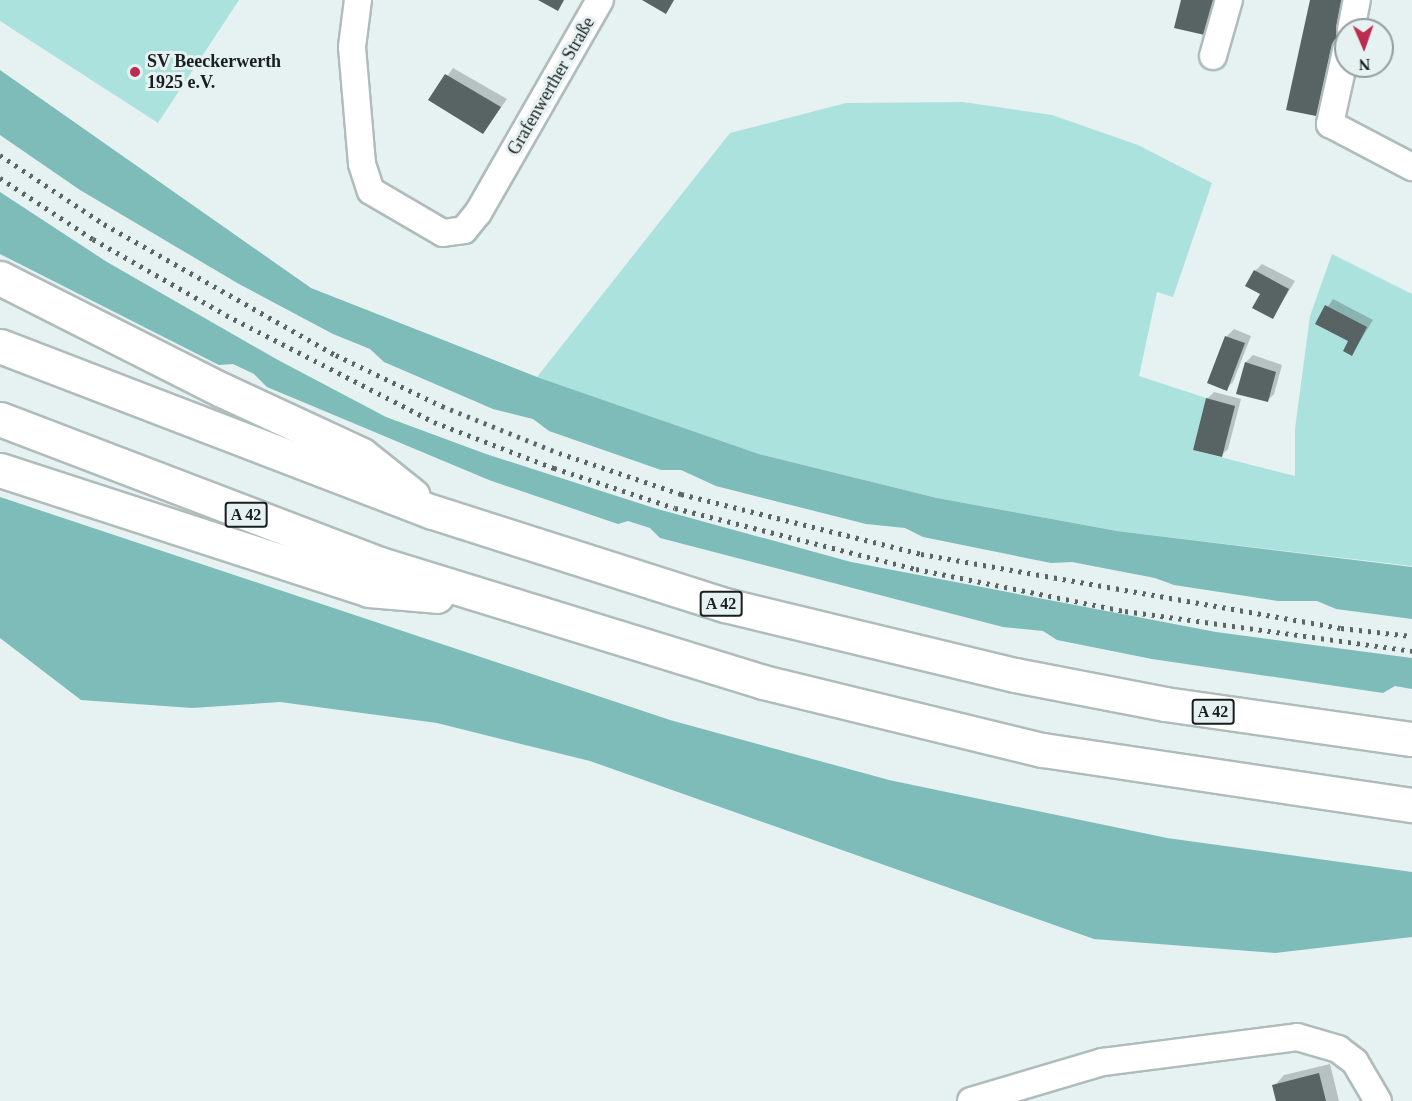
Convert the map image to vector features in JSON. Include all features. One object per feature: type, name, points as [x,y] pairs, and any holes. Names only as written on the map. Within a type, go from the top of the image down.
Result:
[{"type":"highway","points":[[0,278],[222,390],[362,454],[433,512]]},
{"type":"highway","name":"A 42","points":[[0,346],[433,512],[725,605],[1015,675],[1165,704],[1412,739]]},
{"type":"highway","name":"A 42","points":[[0,419],[189,494],[495,601],[763,682],[1043,750],[1412,805]]},
{"type":"highway","points":[[0,470],[369,590],[495,601]]},
{"type":"street","name":"Grafenwerther Straße","points":[[358,0],[352,47],[362,164],[371,191],[443,233],[464,230],[502,172],[600,0]]},
{"type":"street","points":[[1213,56],[1229,0]]},
{"type":"street","points":[[1353,18],[1357,0]]},
{"type":"street","points":[[1340,78],[1330,124],[1412,167]]},
{"type":"street","points":[[971,1101],[1103,1062],[1297,1037],[1338,1048],[1354,1062],[1378,1101]]},
{"type":"shaded area","name":"SV Beeckerwerth 1925 e.V.","points":[[0,0],[239,0],[158,123],[0,21]]},
{"type":"shaded area","points":[[0,70],[311,288],[537,377],[759,454],[937,498],[1117,531],[1412,567],[1412,619],[1336,609],[1317,601],[1278,601],[1174,585],[1155,578],[1072,562],[1051,563],[923,537],[905,528],[866,524],[716,486],[681,470],[661,470],[549,431],[533,419],[493,409],[384,362],[370,349],[333,334],[239,284],[80,190],[0,135]]},
{"type":"shaded area","points":[[963,102],[1052,115],[1138,145],[1212,183],[1173,297],[1157,292],[1139,376],[1206,398],[1193,450],[1295,476],[1295,429],[1310,316],[1332,254],[1412,294],[1412,566],[1117,531],[937,498],[759,454],[537,377],[730,133],[846,103]]},
{"type":"shaded area","points":[[0,192],[107,262],[278,360],[386,417],[486,454],[654,508],[851,562],[1216,632],[1412,658],[1412,689],[1395,686],[1383,693],[1152,659],[1057,640],[1043,631],[1003,627],[660,538],[650,528],[628,521],[618,524],[489,480],[267,387],[254,374],[233,364],[219,365],[0,254]]},
{"type":"shaded area","points":[[0,497],[670,720],[889,780],[1167,838],[1412,872],[1412,937],[1275,953],[1094,939],[590,761],[437,723],[280,702],[192,708],[81,700],[0,638]]},
{"type":"building","points":[[538,0],[564,0],[558,11]]},
{"type":"building","points":[[642,0],[674,0],[666,14]]},
{"type":"building","points":[[1181,0],[1218,0],[1209,36],[1174,28]]},
{"type":"building","points":[[1310,0],[1346,0],[1342,18],[1334,18],[1334,56],[1321,117],[1286,110]]},
{"type":"building","points":[[445,74],[501,107],[483,134],[428,100]]},
{"type":"building","points":[[1254,270],[1289,289],[1273,319],[1252,308],[1260,294],[1245,286]]},
{"type":"building","points":[[1325,305],[1367,327],[1352,356],[1343,351],[1348,341],[1315,324]]},
{"type":"building","points":[[1225,336],[1245,343],[1227,391],[1207,383]]},
{"type":"building","points":[[1245,362],[1276,372],[1268,402],[1236,394]]},
{"type":"building","points":[[1206,398],[1235,406],[1222,457],[1193,450]]},
{"type":"building","points":[[1319,1073],[1326,1101],[1276,1101],[1272,1085]]},
{"type":"railway","points":[[0,155],[104,224],[336,355],[442,406],[559,453],[681,494],[921,554],[1341,628],[1412,636]]},
{"type":"railway","points":[[0,178],[93,239],[226,315],[434,422],[554,468],[675,508],[916,569],[1125,611],[1412,651]]},
{"type":"place","name":"SV Beeckerwerth 1925 e.V.","points":[[135,72]]}]
